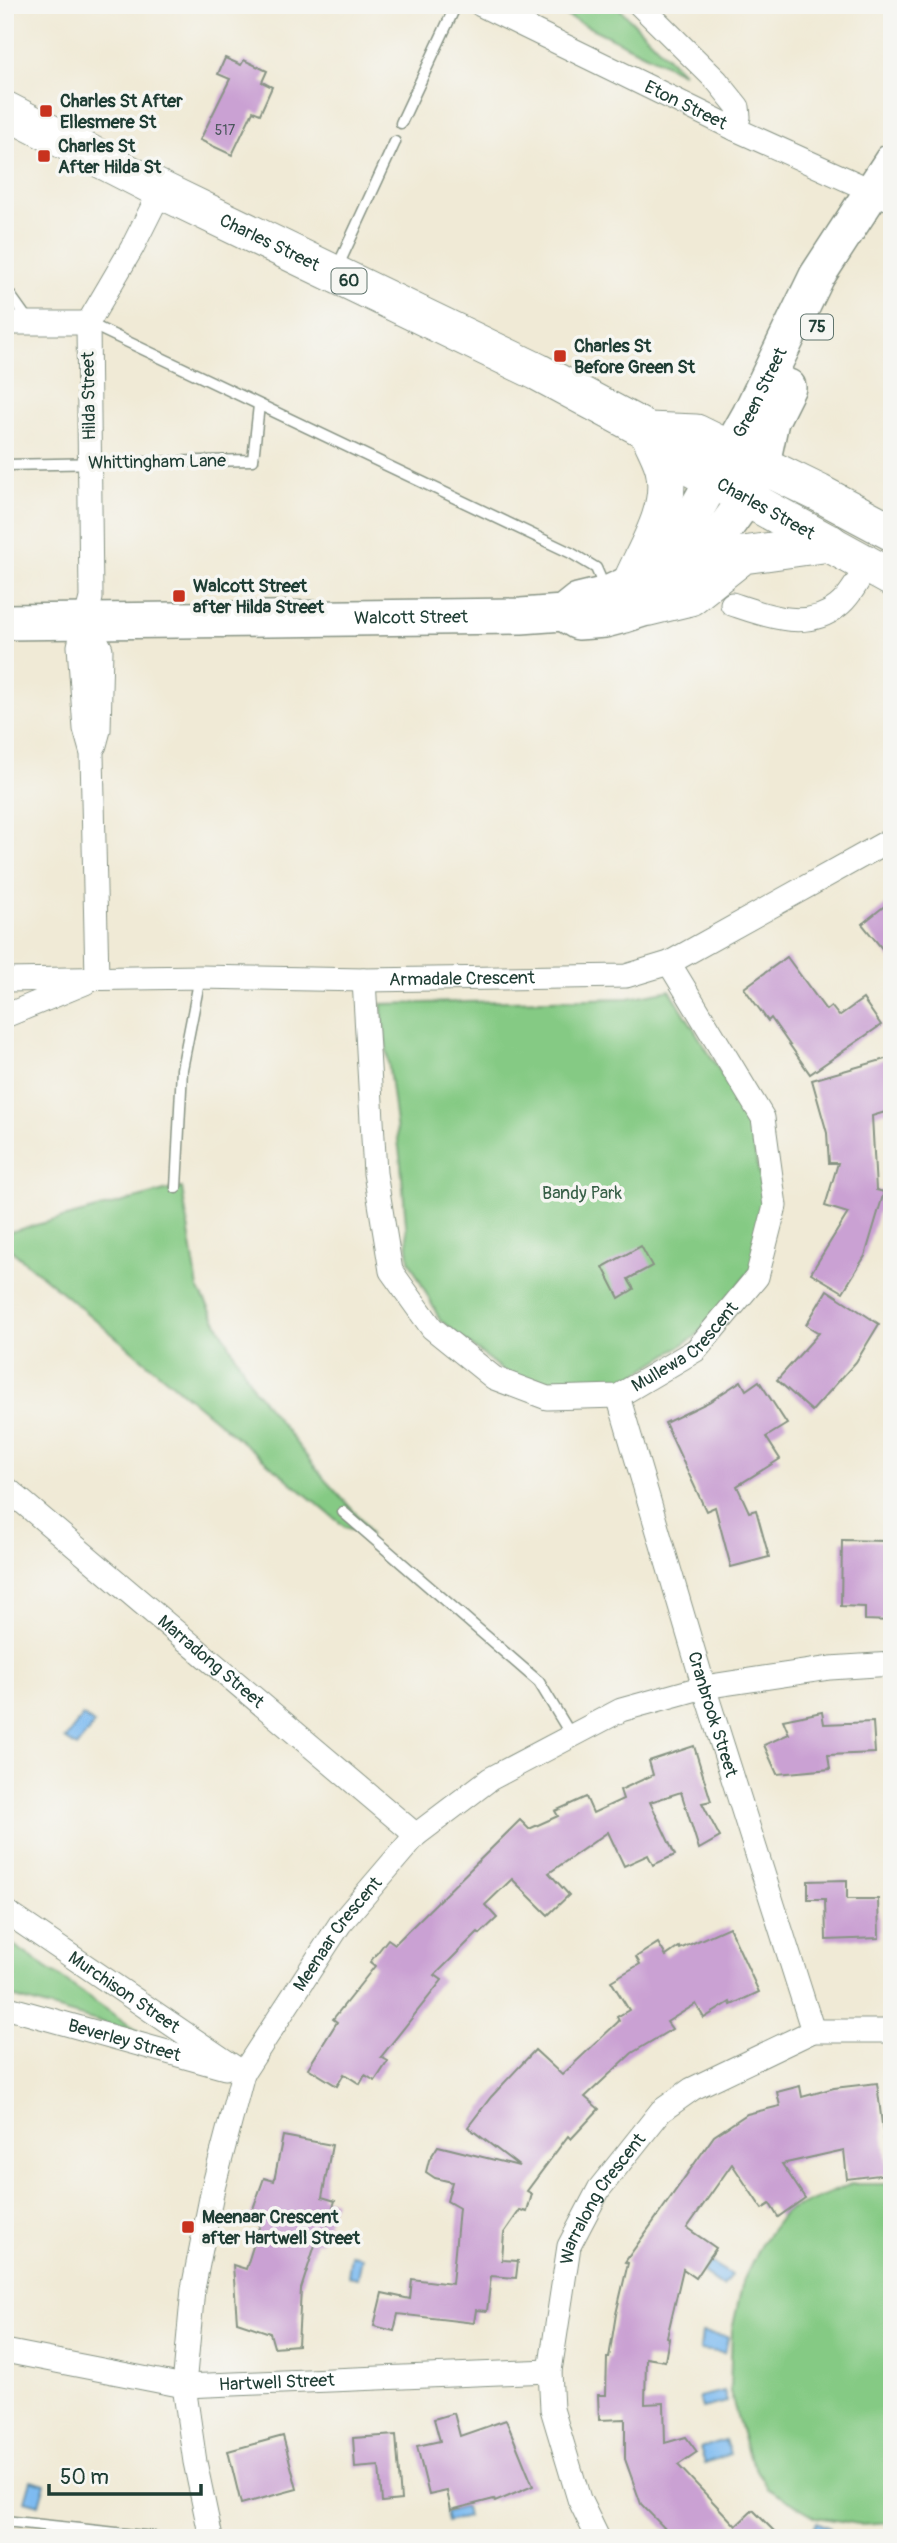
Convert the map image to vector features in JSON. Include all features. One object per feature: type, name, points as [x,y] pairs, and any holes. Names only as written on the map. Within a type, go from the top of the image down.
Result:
[{"type":"highway","name":"Charles Street","points":[[5,110],[161,190],[538,372],[648,431],[681,462],[735,465],[892,532]]},
{"type":"highway","points":[[648,431],[665,472],[666,491],[663,509],[629,594],[690,597],[743,555],[830,543]]},
{"type":"highway","name":"Charles Street","points":[[735,465],[746,499],[879,572]]},
{"type":"main road","name":"Green Street","points":[[735,465],[771,421],[882,195],[892,161]]},
{"type":"main road","name":"Walcott Street","points":[[5,622],[563,613],[578,622],[605,620],[668,551],[696,510],[735,465]]},
{"type":"main road","name":"Walcott Street","points":[[629,594],[694,571],[746,499]]},
{"type":"street","name":"Eton Street","points":[[481,5],[735,129],[882,195]]},
{"type":"street","points":[[640,5],[717,81],[738,107],[739,117],[735,129]]},
{"type":"street","points":[[5,323],[88,323],[132,248],[161,190]]},
{"type":"street","name":"Hilda Street","points":[[86,620],[92,598],[88,323]]},
{"type":"street","points":[[732,604],[775,618],[814,619],[838,606],[879,572]]},
{"type":"street","points":[[5,980],[97,978],[92,754],[99,730],[102,649],[86,620]]},
{"type":"street","name":"Armadale Crescent","points":[[5,1016],[97,978],[364,980],[626,976],[668,963],[892,839]]},
{"type":"street","name":"Mullewa Crescent","points":[[364,980],[375,1173],[391,1271],[432,1328],[494,1378],[547,1398],[618,1396],[696,1350],[757,1277],[775,1206],[763,1118],[668,963]]},
{"type":"street","name":"Cranbrook Street","points":[[618,1396],[704,1687],[813,2031]]},
{"type":"street","name":"Marradong Street","points":[[5,1487],[416,1835]]},
{"type":"street","name":"Meenaar Crescent","points":[[211,2538],[195,2462],[184,2386],[193,2289],[213,2188],[243,2073],[340,1924],[416,1835],[490,1779],[621,1710],[704,1687],[830,1668],[892,1664]]},
{"type":"street","name":"Murchison Street","points":[[5,1911],[243,2073]]},
{"type":"street","name":"Beverley Street","points":[[5,2007],[243,2073]]},
{"type":"street","name":"Warralong Crescent","points":[[598,2538],[579,2499],[552,2409],[550,2371],[569,2246],[599,2189],[662,2111],[692,2089],[813,2031],[892,2031]]},
{"type":"street","name":"Hartwell Street","points":[[5,2351],[184,2386],[550,2371]]},
{"type":"lane","points":[[401,123],[456,5]]},
{"type":"lane","points":[[334,274],[395,142]]},
{"type":"lane","points":[[5,288],[30,323]]},
{"type":"lane","points":[[88,323],[571,553],[596,568],[629,594]]},
{"type":"lane","name":"Whittingham Lane","points":[[5,466],[253,460],[259,405]]},
{"type":"lane","points":[[176,1188],[182,1069],[201,977]]},
{"type":"lane","points":[[343,1512],[539,1682],[571,1735]]},
{"type":"lane","points":[[5,2521],[163,2538]]},
{"type":"green space","points":[[544,5],[616,5],[683,73]]},
{"type":"green space","name":"Bandy Park","points":[[670,990],[747,1115],[765,1202],[753,1268],[696,1336],[621,1384],[555,1390],[503,1371],[440,1320],[409,1260],[401,1164],[381,1004],[629,998]]},
{"type":"green space","points":[[182,1188],[198,1288],[254,1389],[326,1481],[362,1520],[370,1535],[345,1527],[6,1246],[5,1238],[9,1232]]},
{"type":"green space","points":[[5,1939],[142,2034],[5,1995]]},
{"type":"green space","points":[[851,2184],[892,2184],[892,2522],[859,2524],[816,2517],[767,2488],[749,2457],[730,2392],[732,2330],[743,2281],[761,2244],[785,2212]]},
{"type":"water","points":[[83,1716],[94,1724],[77,1747],[65,1739]]},
{"type":"water","points":[[351,2255],[362,2257],[358,2278],[348,2276]]},
{"type":"water","points":[[710,2262],[731,2275],[723,2287],[703,2273]]},
{"type":"water","points":[[702,2333],[728,2337],[725,2353],[700,2350]]},
{"type":"water","points":[[724,2391],[727,2402],[702,2408],[699,2397]]},
{"type":"water","points":[[725,2440],[730,2454],[705,2463],[700,2448]]},
{"type":"water","points":[[31,2480],[45,2484],[39,2505],[25,2501]]},
{"type":"water","points":[[465,2507],[467,2517],[447,2522],[445,2512]]},
{"type":"water","points":[[817,2522],[830,2528],[825,2538],[810,2538]]},
{"type":"building","points":[[225,58],[241,65],[244,60],[267,71],[262,82],[272,87],[260,114],[253,111],[232,155],[200,140],[230,79],[218,74]]},
{"type":"building","points":[[892,900],[892,961],[862,924]]},
{"type":"building","points":[[787,957],[826,1010],[831,1006],[839,1016],[863,999],[881,1025],[810,1074],[771,1018],[768,1021],[744,988]]},
{"type":"building","points":[[892,1057],[892,1110],[872,1116],[876,1190],[884,1192],[865,1256],[843,1292],[811,1273],[848,1213],[825,1206],[838,1163],[829,1163],[827,1133],[812,1080]]},
{"type":"building","points":[[641,1246],[652,1266],[628,1279],[634,1289],[619,1298],[603,1267]]},
{"type":"building","points":[[827,1290],[879,1324],[856,1362],[812,1411],[777,1380],[819,1333],[806,1325]]},
{"type":"building","points":[[741,1381],[746,1390],[759,1381],[787,1424],[766,1437],[780,1459],[737,1486],[749,1512],[756,1510],[769,1557],[731,1567],[715,1507],[706,1511],[665,1423],[709,1402]]},
{"type":"building","points":[[842,1540],[885,1541],[885,1546],[892,1546],[892,1621],[865,1620],[865,1607],[841,1606]]},
{"type":"building","points":[[822,1712],[824,1724],[873,1722],[875,1753],[828,1755],[830,1769],[777,1774],[764,1745],[789,1734],[783,1720]]},
{"type":"building","points":[[694,1746],[711,1801],[702,1803],[720,1837],[699,1849],[681,1792],[650,1802],[675,1855],[653,1865],[648,1855],[624,1866],[608,1832],[549,1873],[569,1895],[548,1915],[512,1879],[485,1905],[497,1918],[480,1934],[478,1932],[435,1975],[442,1980],[381,2057],[388,2061],[375,2081],[365,2075],[360,2084],[344,2074],[337,2086],[308,2068],[337,2022],[333,2019],[375,1966],[370,1962],[388,1939],[395,1944],[520,1820],[529,1829],[558,1816],[555,1811],[586,1797],[593,1813],[623,1799],[620,1790],[653,1775],[649,1761]]},
{"type":"building","points":[[847,1880],[847,1899],[878,1899],[879,1938],[826,1940],[825,1899],[808,1899],[808,1881]]},
{"type":"building","points":[[729,1927],[759,1992],[731,2005],[730,2002],[704,2018],[696,2004],[667,2022],[672,2029],[632,2053],[585,2097],[599,2109],[571,2139],[568,2136],[527,2191],[532,2194],[527,2212],[520,2210],[504,2233],[502,2260],[518,2261],[516,2278],[491,2276],[487,2311],[476,2310],[474,2323],[398,2314],[394,2331],[374,2326],[382,2293],[410,2299],[412,2279],[452,2284],[459,2208],[447,2201],[452,2182],[435,2178],[426,2172],[429,2160],[438,2146],[519,2166],[468,2127],[491,2097],[535,2050],[562,2075],[619,2021],[617,2017],[629,2010],[611,1981],[640,1964],[636,1957],[658,1943],[666,1956],[679,1947],[680,1949]]},
{"type":"building","points":[[877,2083],[888,2174],[847,2179],[844,2150],[782,2164],[805,2198],[778,2217],[770,2204],[762,2209],[732,2164],[687,2228],[716,2248],[696,2278],[683,2269],[667,2337],[665,2361],[646,2358],[645,2404],[664,2403],[665,2443],[686,2437],[697,2452],[678,2465],[736,2526],[753,2510],[781,2538],[674,2538],[641,2504],[625,2459],[625,2419],[599,2420],[598,2395],[606,2395],[607,2358],[628,2263],[625,2262],[714,2136],[747,2114],[780,2106],[777,2092],[800,2086],[802,2097],[834,2088]]},
{"type":"building","points":[[283,2136],[332,2145],[322,2197],[335,2201],[321,2243],[316,2242],[301,2289],[298,2345],[274,2347],[270,2333],[237,2322],[233,2265],[246,2269],[260,2224],[249,2220],[264,2178],[274,2181]]},
{"type":"building","points":[[454,2413],[460,2436],[506,2420],[533,2486],[495,2502],[494,2499],[451,2510],[447,2491],[429,2495],[417,2446],[440,2441],[434,2419]]},
{"type":"building","points":[[396,2435],[401,2500],[382,2502],[379,2466],[355,2468],[353,2438]]},
{"type":"building","points":[[283,2436],[297,2489],[241,2504],[228,2451]]},
{"type":"place","name":"Charles St After Ellesmere St","points":[[46,111]]},
{"type":"place","name":"Charles St After Hilda St","points":[[44,156]]},
{"type":"place","name":"Charles St Before Green St","points":[[560,356]]},
{"type":"place","name":"Walcott Street after Hilda Street","points":[[179,596]]},
{"type":"place","name":"Meenaar Crescent after Hartwell Street","points":[[188,2227]]}]
